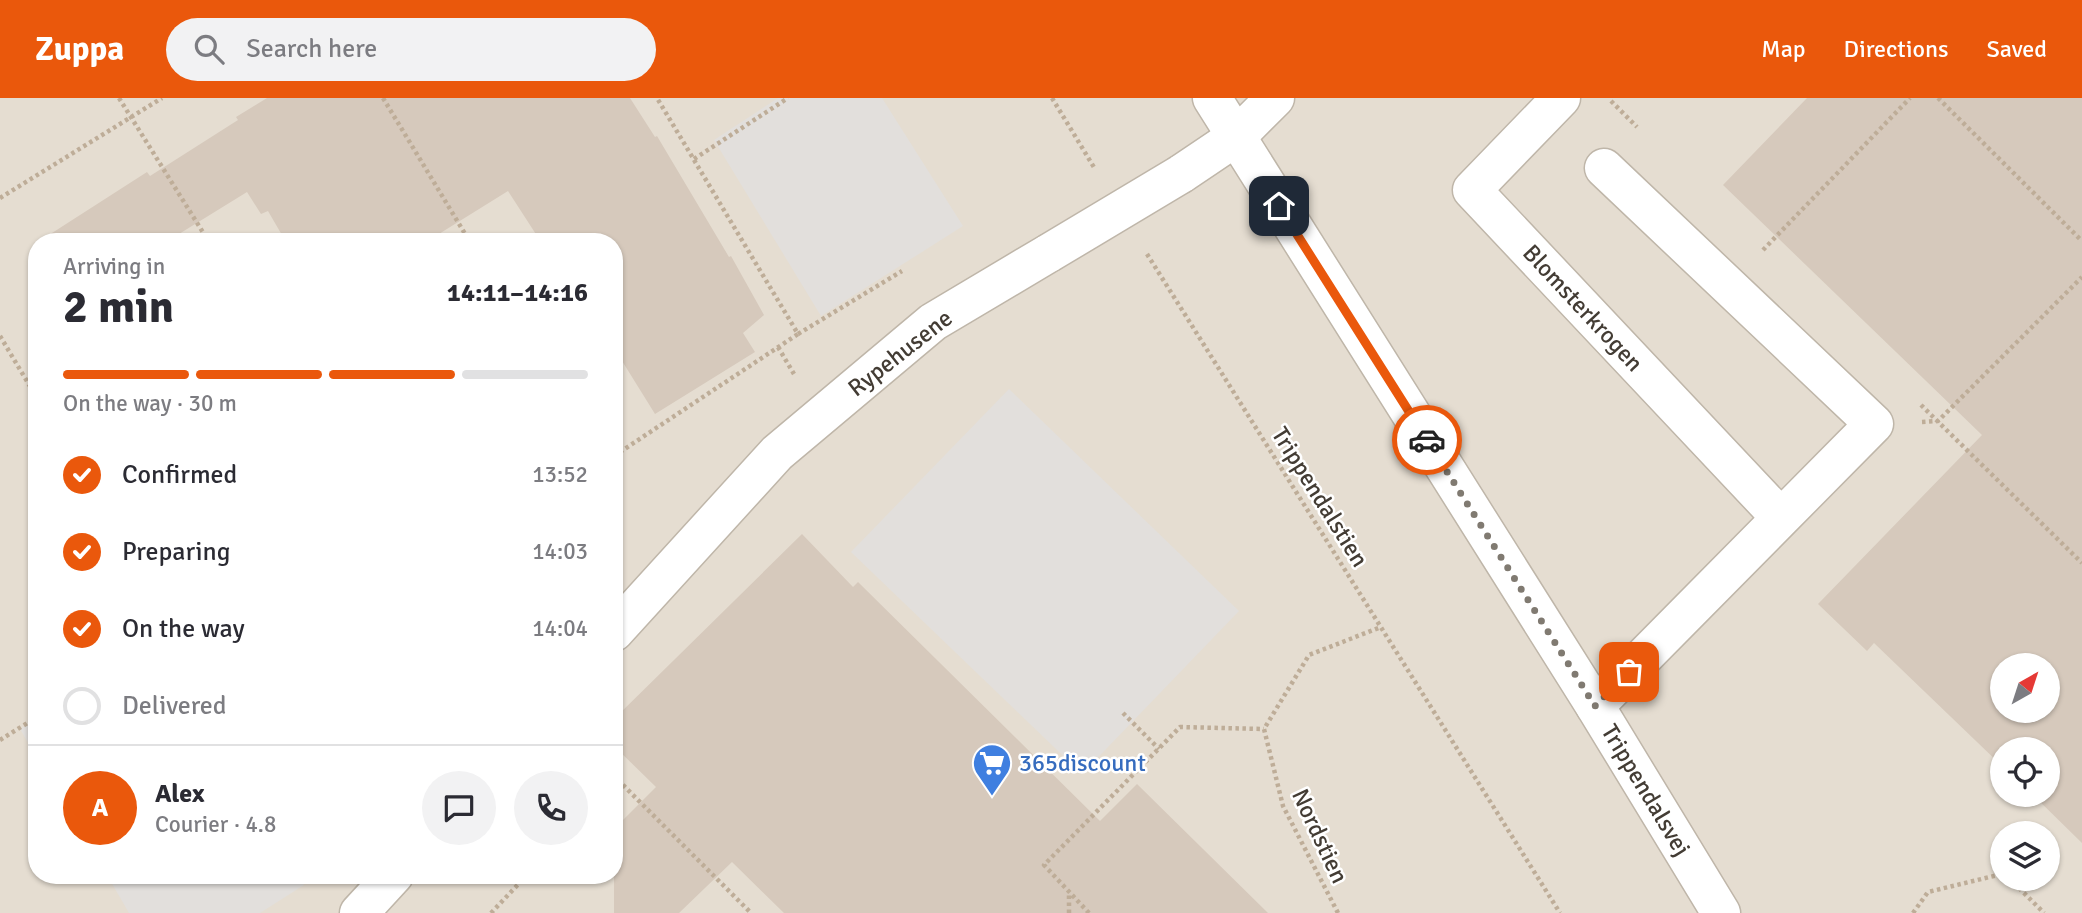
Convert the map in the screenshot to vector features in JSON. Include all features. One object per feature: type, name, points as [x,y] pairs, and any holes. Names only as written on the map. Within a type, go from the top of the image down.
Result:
[{"type":"street","name":"Trippendalsvej","points":[[1212,98],[1595,706],[1721,913]]},
{"type":"street","name":"Rypehusene","points":[[623,622],[777,453],[933,322],[1181,174],[1236,137],[1275,98]]},
{"type":"street","name":"Blomsterkrogen","points":[[1561,98],[1472,190],[1781,518]]},
{"type":"street","points":[[1595,706],[1874,424],[1604,169]]},
{"type":"street","points":[[359,913],[386,884]]},
{"type":"path","points":[[119,98],[203,233]]},
{"type":"path","points":[[0,198],[162,98]]},
{"type":"path","points":[[383,98],[465,233]]},
{"type":"path","points":[[657,98],[797,334]]},
{"type":"path","points":[[694,159],[788,98]]},
{"type":"path","points":[[1052,98],[1102,180]]},
{"type":"path","points":[[1763,250],[1910,98]]},
{"type":"path","points":[[1938,98],[2082,241]]},
{"type":"path","name":"Trippendalstien","points":[[1145,250],[1560,913]]},
{"type":"path","points":[[623,450],[797,334],[902,271]]},
{"type":"path","points":[[1874,424],[1938,421],[2082,277]]},
{"type":"path","points":[[0,335],[28,383]]},
{"type":"path","points":[[1089,913],[1044,865],[1181,727],[1264,729],[1308,655],[1381,627]]},
{"type":"path","points":[[1123,713],[1159,749]]},
{"type":"path","points":[[0,740],[28,723]]},
{"type":"path","name":"Nordstien","points":[[1264,729],[1283,806],[1338,913]]},
{"type":"path","points":[[623,788],[751,913]]},
{"type":"path","points":[[1913,913],[1928,892],[1990,877]]},
{"type":"path","points":[[491,913],[518,884]]},
{"type":"path","points":[[2022,891],[2044,913]]},
{"type":"path","points":[[1069,892],[1069,913]]},
{"type":"shaded area","points":[[0,98],[2082,98],[2082,913],[0,913]]},
{"type":"shaded area","points":[[778,98],[882,98],[963,226],[821,316],[714,140]]},
{"type":"shaded area","points":[[1009,389],[1239,611],[1082,774],[851,552]]},
{"type":"shaded area","points":[[28,724],[28,743],[20,729]]},
{"type":"shaded area","points":[[112,884],[304,885],[260,913],[129,913]]},
{"type":"building","points":[[267,98],[630,98],[655,137],[657,136],[764,315],[743,333],[755,352],[655,414],[623,362],[623,233],[535,233],[508,191],[440,233],[281,233],[268,211],[261,214],[247,192],[181,233],[52,233],[147,172],[150,176],[238,120],[236,117]]},
{"type":"building","points":[[1807,98],[2082,98],[2082,843],[2045,807],[2060,807],[2060,737],[1990,737],[1990,754],[1874,643],[1867,651],[1818,604],[1982,435],[1723,185]]},
{"type":"building","points":[[802,534],[853,587],[858,582],[1100,821],[1137,784],[1268,913],[784,913],[732,862],[679,913],[614,913],[614,884],[623,884],[623,820],[656,787],[623,755],[623,710]]},
{"type":"way so far","points":[[1427,440],[1595,706],[1629,672]]},
{"type":"place","name":"365discount","points":[[992,797]]},
{"type":"route","points":[[1279,206],[1427,440]]}]
